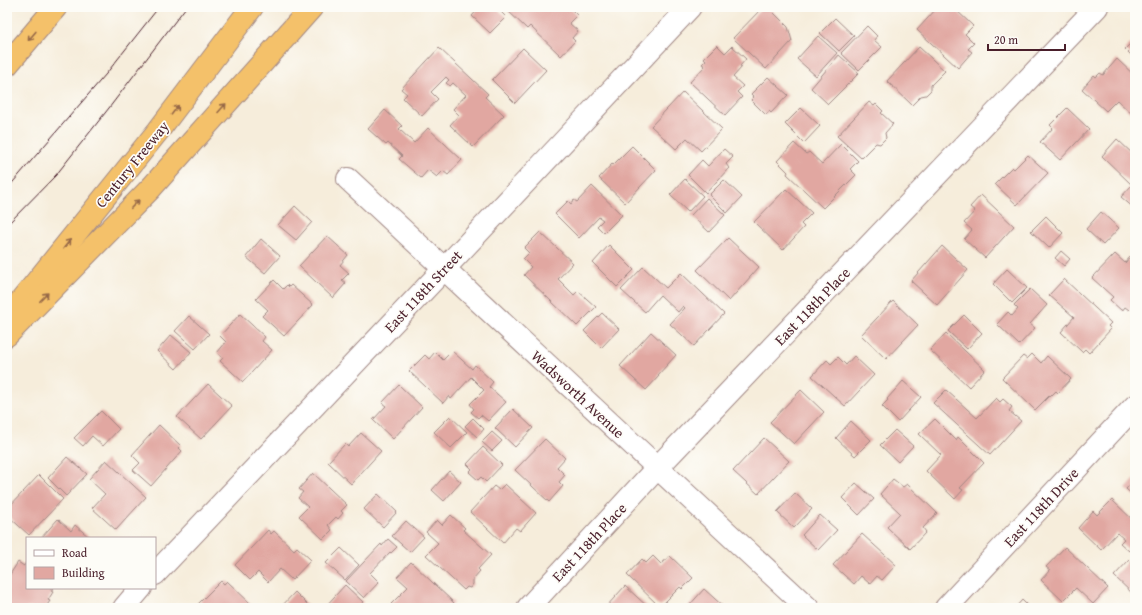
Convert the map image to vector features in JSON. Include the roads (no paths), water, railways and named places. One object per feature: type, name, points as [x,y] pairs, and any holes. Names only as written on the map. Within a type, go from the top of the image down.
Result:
[{"type":"highway","points":[[7,65],[56,7]]},
{"type":"highway","name":"Century Freeway","points":[[7,318],[158,131],[252,7]]},
{"type":"highway","points":[[7,335],[151,188],[312,7]]},
{"type":"street","name":"East 118th Street","points":[[156,573],[690,7]]},
{"type":"street","name":"East 118th Place","points":[[528,608],[657,468],[1097,7]]},
{"type":"street","name":"Wadsworth Avenue","points":[[348,179],[808,608]]},
{"type":"street","name":"East 118th Drive","points":[[946,608],[1135,406]]},
{"type":"street","points":[[124,608],[141,589]]},
{"type":"tram line","points":[[7,189],[106,74],[159,7]]},
{"type":"tram line","points":[[7,225],[56,175],[186,7]]}]
